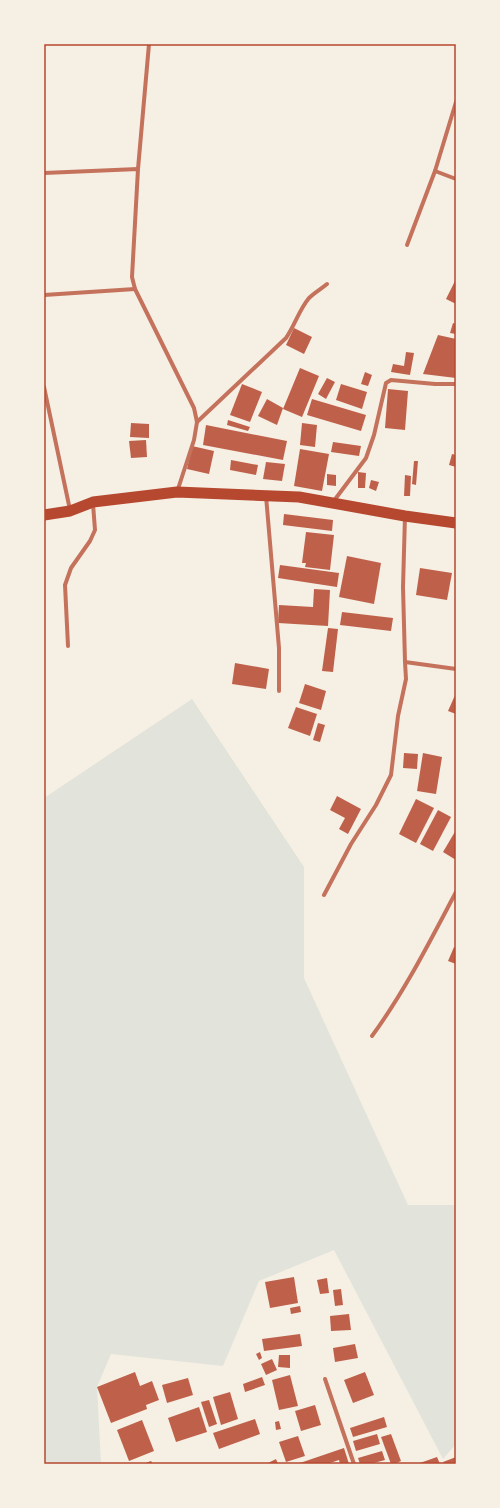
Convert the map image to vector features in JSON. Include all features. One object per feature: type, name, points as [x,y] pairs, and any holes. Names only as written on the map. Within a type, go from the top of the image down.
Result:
[{"type":"highway","points":[[44,515],[70,511],[93,502],[177,492],[299,497],[405,516],[456,523]]},
{"type":"street","points":[[148,44],[138,169],[132,277],[135,289],[194,408],[197,422],[194,440],[177,492]]},
{"type":"street","points":[[407,245],[435,171],[456,102]]},
{"type":"street","points":[[44,173],[138,169]]},
{"type":"street","points":[[435,171],[456,179]]},
{"type":"street","points":[[197,422],[286,338],[292,330],[302,308],[310,297],[327,284]]},
{"type":"street","points":[[44,295],[135,289]]},
{"type":"street","points":[[332,503],[366,458],[374,435],[386,383],[391,380],[435,384],[456,384]]},
{"type":"street","points":[[44,387],[70,511]]},
{"type":"street","points":[[266,495],[279,648],[279,691]]},
{"type":"street","points":[[68,646],[65,586],[71,568],[90,541],[95,530],[93,502]]},
{"type":"street","points":[[324,895],[351,844],[376,805],[391,775],[398,716],[406,679],[403,587],[405,516]]},
{"type":"street","points":[[405,662],[456,669]]},
{"type":"street","points":[[372,1036],[391,1011],[456,892]]},
{"type":"street","points":[[325,1380],[354,1464]]},
{"type":"shaded area","points":[[192,699],[304,867],[304,978],[408,1205],[456,1205],[456,1444],[443,1459],[334,1250],[259,1281],[223,1366],[111,1354],[97,1387],[101,1464],[44,1464],[44,798]]},
{"type":"building","points":[[456,279],[456,304],[446,299]]},
{"type":"building","points":[[453,323],[456,324],[456,334],[450,333]]},
{"type":"building","points":[[294,328],[312,337],[304,354],[286,345]]},
{"type":"building","points":[[438,335],[456,339],[456,378],[423,374]]},
{"type":"building","points":[[406,352],[414,353],[410,375],[391,372],[393,364],[404,366]]},
{"type":"building","points":[[300,368],[319,376],[302,417],[283,409]]},
{"type":"building","points":[[365,372],[372,375],[368,386],[361,384]]},
{"type":"building","points":[[327,378],[335,382],[326,399],[318,394]]},
{"type":"building","points":[[242,384],[262,392],[250,422],[230,415]]},
{"type":"building","points":[[341,384],[367,392],[362,409],[336,400]]},
{"type":"building","points":[[388,389],[408,391],[405,430],[385,428]]},
{"type":"building","points":[[267,399],[283,408],[277,425],[258,416]]},
{"type":"building","points":[[312,399],[366,415],[361,431],[307,415]]},
{"type":"building","points":[[228,420],[250,427],[248,431],[227,425]]},
{"type":"building","points":[[131,423],[149,424],[149,438],[130,437]]},
{"type":"building","points":[[302,423],[317,425],[315,447],[300,445]]},
{"type":"building","points":[[206,425],[287,441],[283,460],[203,445]]},
{"type":"building","points":[[146,440],[147,457],[131,458],[129,441]]},
{"type":"building","points":[[333,442],[361,446],[359,456],[331,452]]},
{"type":"building","points":[[192,446],[214,451],[209,474],[187,469]]},
{"type":"building","points":[[300,449],[329,454],[322,491],[294,486]]},
{"type":"building","points":[[452,454],[456,455],[456,467],[449,465]]},
{"type":"building","points":[[231,460],[258,465],[256,475],[230,470]]},
{"type":"building","points":[[414,461],[418,461],[416,485],[412,484]]},
{"type":"building","points":[[266,462],[285,464],[282,481],[263,479]]},
{"type":"building","points":[[358,472],[366,473],[365,488],[358,488]]},
{"type":"building","points":[[327,474],[336,475],[336,486],[327,485]]},
{"type":"building","points":[[405,475],[411,476],[410,496],[404,496]]},
{"type":"building","points":[[371,480],[379,482],[376,491],[369,488]]},
{"type":"building","points":[[284,514],[333,520],[332,531],[283,525]]},
{"type":"building","points":[[306,532],[334,535],[330,570],[305,567],[306,563],[302,563]]},
{"type":"building","points":[[347,556],[381,563],[374,604],[339,597]]},
{"type":"building","points":[[280,565],[339,573],[337,587],[278,578]]},
{"type":"building","points":[[420,568],[452,573],[447,600],[416,595]]},
{"type":"building","points":[[314,589],[330,590],[328,626],[278,623],[279,605],[313,607]]},
{"type":"building","points":[[342,612],[393,618],[391,631],[340,625]]},
{"type":"building","points":[[328,628],[338,629],[333,672],[322,671]]},
{"type":"building","points":[[235,663],[269,669],[266,689],[232,684]]},
{"type":"building","points":[[305,684],[326,691],[321,710],[299,703]]},
{"type":"building","points":[[456,693],[456,714],[448,711]]},
{"type":"building","points":[[296,707],[317,714],[310,736],[288,728]]},
{"type":"building","points":[[318,723],[325,725],[320,742],[313,740]]},
{"type":"building","points":[[404,753],[418,754],[417,769],[403,768]]},
{"type":"building","points":[[423,753],[442,757],[436,794],[417,791]]},
{"type":"building","points":[[337,796],[361,809],[348,834],[339,829],[345,818],[330,810]]},
{"type":"building","points":[[416,799],[434,808],[416,843],[399,834]]},
{"type":"building","points":[[438,810],[451,817],[433,851],[420,844]]},
{"type":"building","points":[[456,830],[456,860],[443,852]]},
{"type":"building","points":[[454,947],[456,948],[456,964],[448,961]]},
{"type":"building","points":[[294,1277],[298,1303],[270,1308],[265,1282]]},
{"type":"building","points":[[327,1278],[329,1293],[320,1294],[317,1280]]},
{"type":"building","points":[[341,1289],[343,1305],[335,1306],[333,1290]]},
{"type":"building","points":[[300,1306],[301,1312],[291,1314],[290,1308]]},
{"type":"building","points":[[349,1314],[351,1330],[331,1331],[330,1316]]},
{"type":"building","points":[[300,1334],[302,1346],[264,1351],[262,1339]]},
{"type":"building","points":[[355,1344],[358,1358],[335,1362],[333,1348]]},
{"type":"building","points":[[260,1352],[262,1358],[259,1360],[256,1354]]},
{"type":"building","points":[[279,1355],[290,1355],[290,1368],[278,1367]]},
{"type":"building","points":[[272,1359],[277,1370],[266,1375],[261,1364]]},
{"type":"building","points":[[135,1372],[140,1386],[152,1381],[159,1400],[146,1405],[147,1409],[111,1423],[97,1387]]},
{"type":"building","points":[[365,1372],[374,1395],[353,1403],[344,1380]]},
{"type":"building","points":[[290,1375],[298,1406],[279,1410],[272,1380]]},
{"type":"building","points":[[262,1377],[265,1385],[245,1392],[243,1384]]},
{"type":"building","points":[[188,1378],[193,1395],[167,1403],[162,1385]]},
{"type":"building","points":[[230,1392],[238,1419],[221,1425],[213,1397]]},
{"type":"building","points":[[209,1400],[217,1424],[209,1427],[201,1402]]},
{"type":"building","points":[[315,1405],[321,1425],[301,1431],[295,1411]]},
{"type":"building","points":[[199,1407],[207,1432],[176,1442],[168,1418]]},
{"type":"building","points":[[384,1417],[387,1427],[353,1437],[350,1428]]},
{"type":"building","points":[[255,1419],[260,1434],[219,1449],[213,1433]]},
{"type":"building","points":[[142,1420],[154,1451],[129,1461],[117,1430]]},
{"type":"building","points":[[279,1421],[281,1429],[276,1430],[275,1422]]},
{"type":"building","points":[[377,1434],[380,1444],[356,1451],[353,1441]]},
{"type":"building","points":[[391,1434],[401,1461],[394,1464],[391,1464],[381,1437]]},
{"type":"building","points":[[298,1436],[305,1456],[286,1462],[279,1442]]},
{"type":"building","points":[[344,1448],[349,1464],[340,1464],[339,1460],[327,1464],[297,1464]]},
{"type":"building","points":[[382,1451],[385,1460],[370,1464],[360,1464],[358,1458]]},
{"type":"building","points":[[437,1457],[440,1464],[417,1464]]},
{"type":"building","points":[[456,1457],[456,1464],[444,1464],[443,1462]]},
{"type":"building","points":[[276,1459],[278,1464],[268,1464],[268,1463]]},
{"type":"building","points":[[151,1461],[153,1464],[143,1464]]}]
